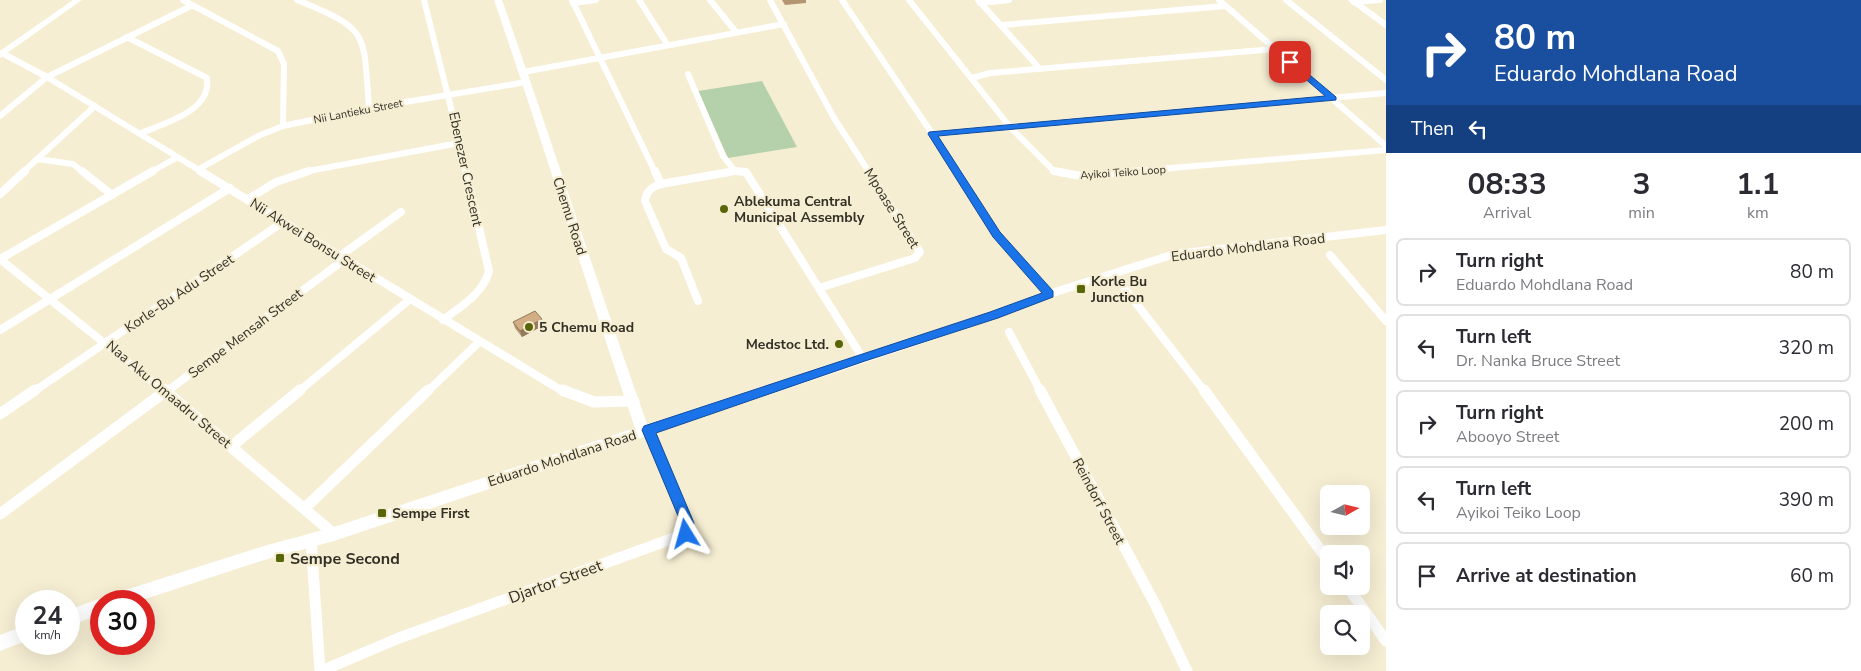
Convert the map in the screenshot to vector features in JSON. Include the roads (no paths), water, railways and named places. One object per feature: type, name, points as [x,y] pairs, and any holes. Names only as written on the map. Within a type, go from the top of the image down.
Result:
[{"type":"main road","points":[[1,53],[78,0]]},
{"type":"main road","name":"Chemu Road","points":[[498,0],[525,77],[597,301],[646,431]]},
{"type":"main road","name":"Eduardo Mohdlana Road","points":[[149,590],[334,534],[646,431],[862,357],[994,315],[1049,294],[1181,253],[1386,230]]},
{"type":"main road","points":[[0,643],[15,637]]},
{"type":"street","points":[[183,0],[278,50],[283,57],[283,126]]},
{"type":"street","points":[[297,0],[346,22],[357,31],[362,42],[369,108]]},
{"type":"street","name":"Ebenezer Crescent","points":[[423,0],[449,94],[489,271],[488,280],[483,287],[443,320]]},
{"type":"street","points":[[596,0],[572,2],[661,184]]},
{"type":"street","points":[[639,0],[667,44]]},
{"type":"street","points":[[710,0],[736,32]]},
{"type":"street","name":"Mpoase Street","points":[[770,0],[834,118],[920,252],[915,258],[819,288]]},
{"type":"street","points":[[842,0],[932,134],[996,235],[1049,294]]},
{"type":"street","name":"Ayikoi Teiko Loop","points":[[909,0],[1010,127],[1056,173],[1075,176],[1386,150]]},
{"type":"street","points":[[979,1],[1009,0]]},
{"type":"street","points":[[1219,0],[1386,146]]},
{"type":"street","points":[[1286,0],[1386,80]]},
{"type":"street","points":[[1353,1],[1380,0]]},
{"type":"street","points":[[979,1],[1040,69]]},
{"type":"street","points":[[1353,1],[1386,25]]},
{"type":"street","points":[[0,116],[47,77],[127,36],[192,6]]},
{"type":"street","points":[[1002,25],[1225,6]]},
{"type":"street","points":[[525,77],[598,57],[784,24]]},
{"type":"street","points":[[127,36],[207,78],[210,85],[209,92],[196,106],[141,133]]},
{"type":"street","points":[[972,78],[990,73],[1275,49]]},
{"type":"street","name":"Nii Akwei Bonsu Street","points":[[1,53],[47,77],[141,133],[176,158],[199,169],[479,342],[584,401],[601,405],[634,401]]},
{"type":"street","points":[[688,74],[723,156],[735,171]]},
{"type":"street","name":"Nii Lantieku Street","points":[[199,169],[258,136],[283,126],[449,94],[525,77]]},
{"type":"street","points":[[932,134],[1386,93]]},
{"type":"street","points":[[0,194],[95,106]]},
{"type":"street","points":[[248,199],[276,182],[304,172],[459,143]]},
{"type":"street","points":[[0,259],[176,158]]},
{"type":"street","points":[[37,159],[73,164],[112,195]]},
{"type":"street","points":[[698,301],[681,258],[666,249],[645,201],[645,195],[650,188],[661,184],[735,171],[746,172],[862,357]]},
{"type":"street","points":[[0,330],[230,188]]},
{"type":"street","name":"Sempe Mensah Street","points":[[0,514],[166,392],[401,212]]},
{"type":"street","name":"Korle-Bu Adu Street","points":[[0,414],[283,222]]},
{"type":"street","points":[[1330,255],[1386,321]]},
{"type":"street","name":"Naa Aku Omaadru Street","points":[[0,259],[106,342],[232,446],[334,534]]},
{"type":"street","points":[[1125,289],[1218,408],[1320,550]]},
{"type":"street","points":[[232,446],[409,300]]},
{"type":"street","name":"Reindorf Street","points":[[1009,332],[1154,602],[1187,671]]},
{"type":"street","points":[[305,508],[479,342]]},
{"type":"street","name":"Djartor Street","points":[[321,671],[399,638],[686,534],[688,523],[646,431]]},
{"type":"street","points":[[311,540],[321,671]]},
{"type":"street","points":[[1353,595],[1386,641]]},
{"type":"place","name":"Ablekuma Central Municipal Assembly","points":[[724,209]]},
{"type":"place","name":"Korle Bu Junction","points":[[1081,289]]},
{"type":"place","name":"5 Chemu Road","points":[[529,327]]},
{"type":"place","name":"Medstoc Ltd.","points":[[839,344]]},
{"type":"place","name":"Sempe First","points":[[382,513]]},
{"type":"place","name":"Sempe Second","points":[[280,558]]}]
